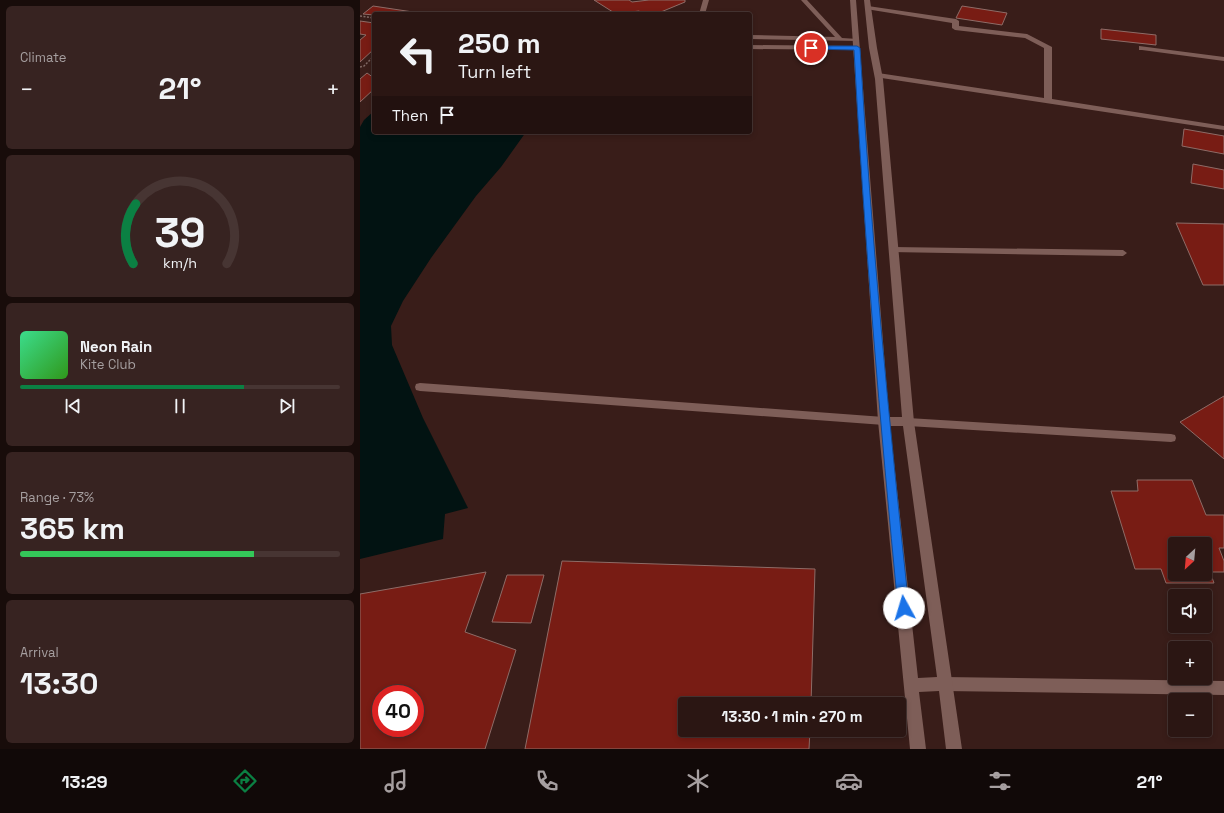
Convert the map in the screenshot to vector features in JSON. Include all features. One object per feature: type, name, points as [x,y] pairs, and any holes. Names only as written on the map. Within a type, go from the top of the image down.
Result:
[{"type":"street","points":[[854,0],[863,147],[884,421],[918,749]]},
{"type":"street","points":[[954,749],[908,422],[878,75],[872,44],[868,4],[956,21],[956,28],[1027,36],[1048,48],[1048,101]]},
{"type":"street","points":[[857,44],[872,44]]},
{"type":"street","points":[[1142,48],[1224,59]]},
{"type":"street","points":[[878,75],[1224,128]]},
{"type":"street","points":[[884,421],[908,422]]},
{"type":"street","points":[[911,685],[944,684]]},
{"type":"lane","points":[[703,12],[706,0]]},
{"type":"lane","points":[[804,0],[841,40]]},
{"type":"lane","points":[[752,37],[841,40],[857,44]]},
{"type":"lane","points":[[752,47],[857,44]]},
{"type":"lane","points":[[893,250],[1123,253]]},
{"type":"lane","points":[[420,387],[884,421]]},
{"type":"lane","points":[[908,422],[1171,438]]},
{"type":"lane","points":[[944,684],[1224,688]]},
{"type":"path","points":[[360,16],[372,18]]},
{"type":"path","points":[[360,67],[364,66],[372,58]]},
{"type":"shaded area","points":[[372,113],[372,134],[525,134],[501,167],[476,196],[431,258],[403,301],[391,326],[392,345],[423,418],[468,508],[445,514],[443,539],[360,559],[360,127],[364,120]]},
{"type":"building","points":[[594,0],[629,0],[632,2],[649,0],[685,0],[685,2],[661,12],[613,12]]},
{"type":"building","points":[[373,6],[413,12],[372,12],[372,15],[363,14]]},
{"type":"building","points":[[962,6],[1007,13],[1002,25],[956,18]]},
{"type":"building","points":[[360,21],[372,23],[372,51],[360,62],[360,40],[366,35],[360,34]]},
{"type":"building","points":[[1101,29],[1156,35],[1156,45],[1101,39]]},
{"type":"building","points":[[367,73],[372,77],[372,91],[360,102],[360,79]]},
{"type":"building","points":[[1184,129],[1224,136],[1224,154],[1182,146]]},
{"type":"building","points":[[1193,164],[1224,170],[1224,189],[1191,183]]},
{"type":"building","points":[[1176,223],[1224,224],[1224,285],[1203,285]]},
{"type":"building","points":[[1224,396],[1224,459],[1180,422]]},
{"type":"building","points":[[1137,480],[1192,480],[1206,515],[1224,515],[1224,548],[1219,548],[1224,561],[1224,572],[1212,572],[1212,537],[1168,537],[1168,581],[1212,581],[1212,578],[1214,583],[1166,583],[1161,569],[1135,569],[1111,491],[1138,491]]},
{"type":"building","points":[[562,561],[815,569],[811,697],[678,697],[678,737],[810,737],[809,749],[525,749]]},
{"type":"building","points":[[486,572],[465,632],[516,650],[485,749],[360,749],[360,594]]},
{"type":"building","points":[[507,575],[544,575],[531,623],[492,622]]},
{"type":"route","points":[[811,48],[857,48],[884,421],[904,608]]}]
